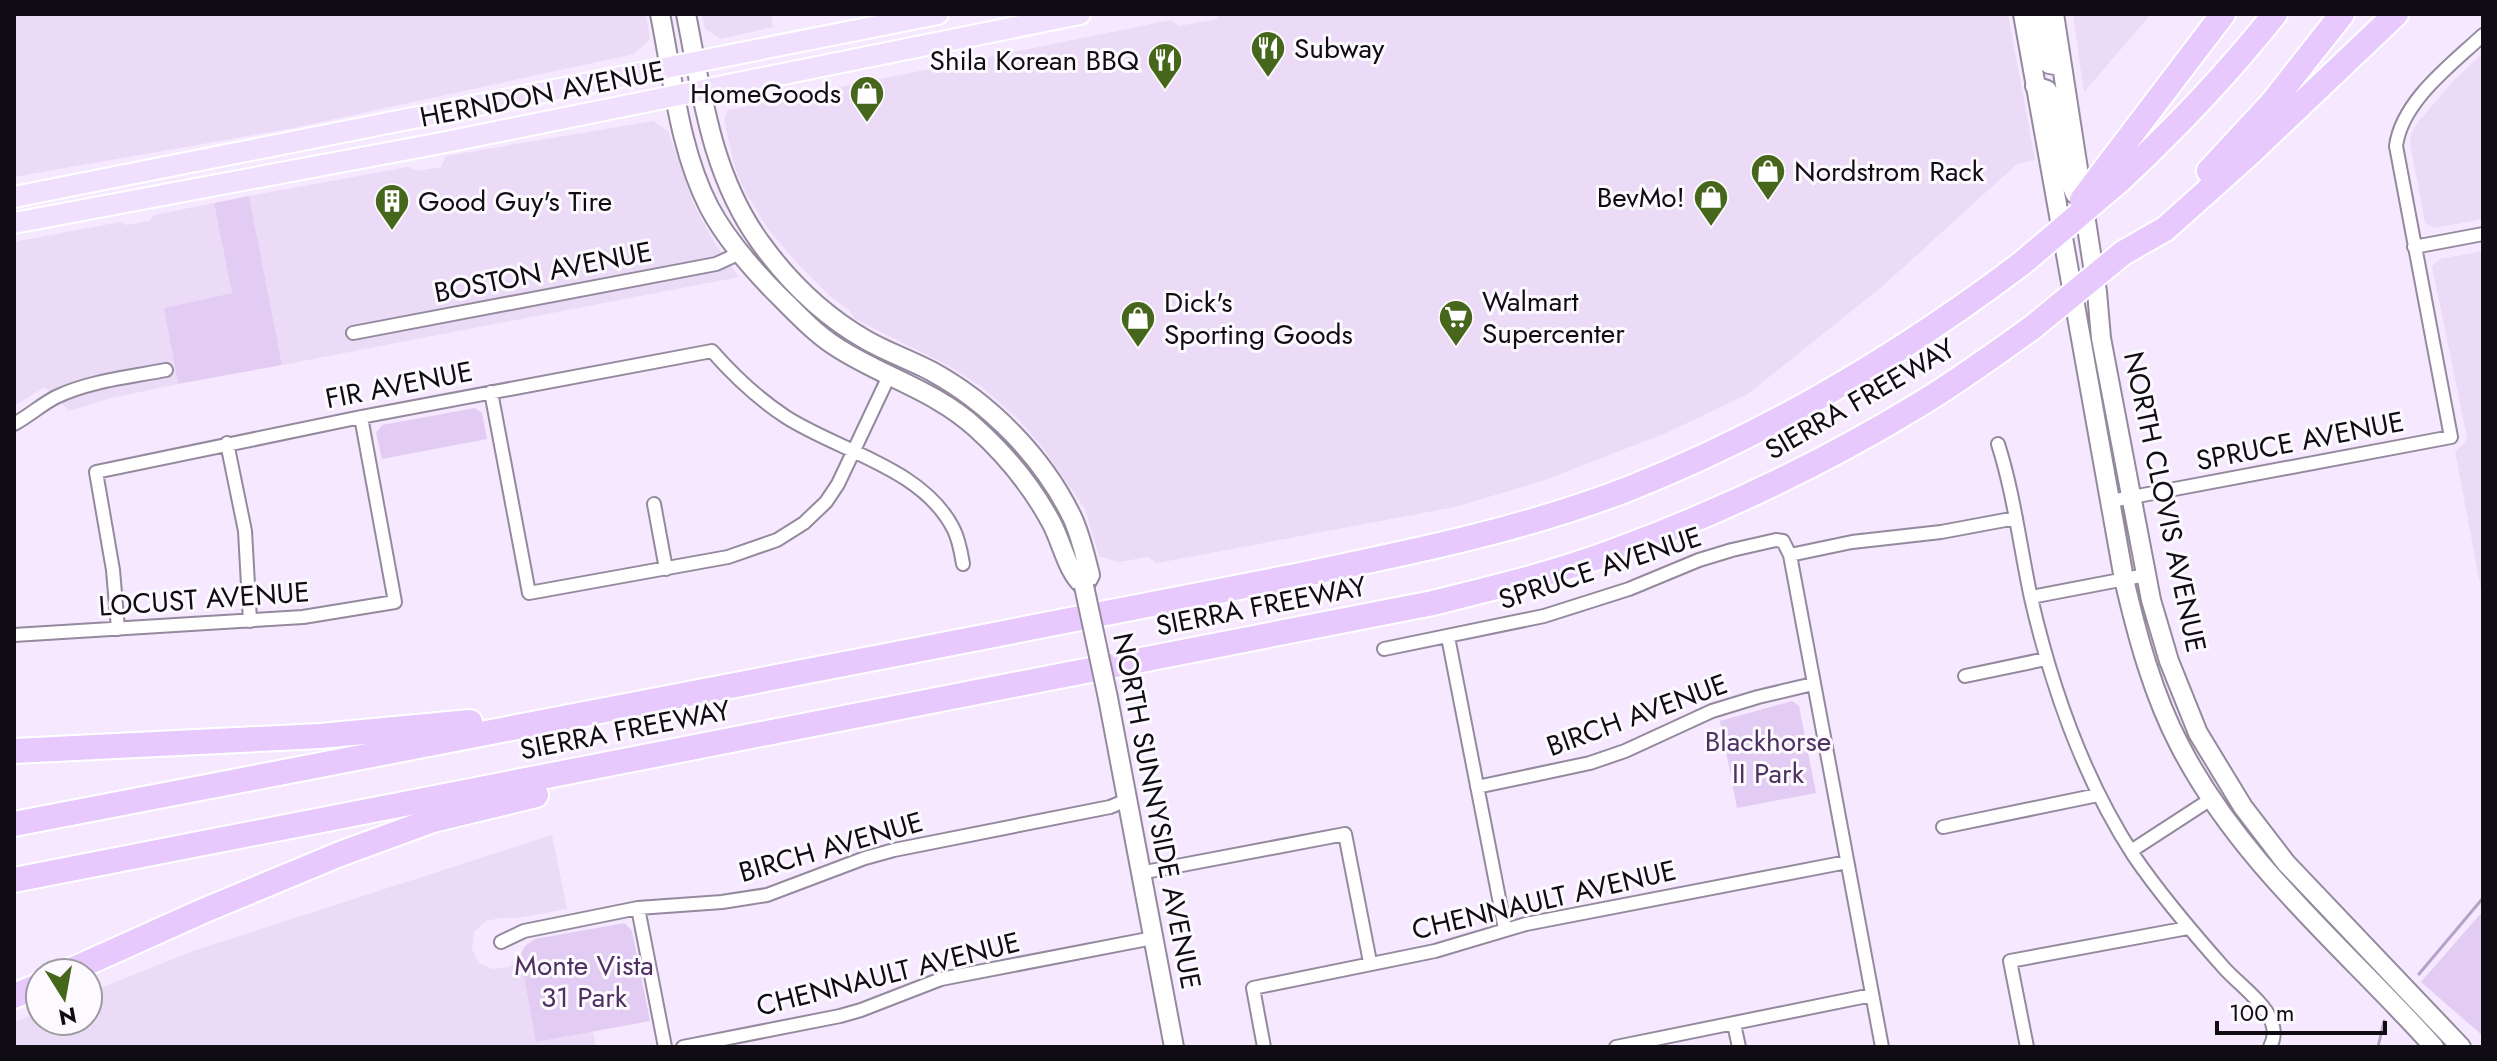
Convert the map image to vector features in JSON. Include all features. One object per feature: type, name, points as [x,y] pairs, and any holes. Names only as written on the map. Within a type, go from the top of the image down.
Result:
[{"type":"highway","points":[[2116,170],[2223,14]]},
{"type":"highway","name":"SIERRA FREEWAY","points":[[14,824],[1199,596],[1436,547],[1529,522],[1623,491],[1684,466],[1812,403],[1892,356],[1959,311],[2054,237],[2116,170],[2183,120],[2275,14]]},
{"type":"highway","name":"SIERRA FREEWAY","points":[[14,880],[1433,603],[1521,581],[1608,553],[1702,517],[1845,448],[1918,406],[2033,327],[2123,253],[2195,186],[2272,103],[2342,14]]},
{"type":"highway","points":[[2123,253],[2165,229],[2309,99],[2396,14]]},
{"type":"highway","points":[[14,751],[320,736],[485,720],[568,717]]},
{"type":"highway","points":[[101,957],[340,854],[433,820],[789,728]]},
{"type":"main road","name":"NORTH SUNNYSIDE AVENUE","points":[[660,14],[689,154],[698,183],[717,221],[740,253],[807,324],[834,346],[933,398],[975,426],[1017,470],[1038,498],[1076,578],[1084,586],[1174,1047]]},
{"type":"main road","name":"NORTH SUNNYSIDE AVENUE","points":[[686,14],[719,165],[752,232],[776,264],[812,301],[866,340],[946,380],[989,412],[1026,449],[1058,493],[1078,532],[1090,575],[1084,586]]},
{"type":"main road","name":"HERNDON AVENUE","points":[[14,197],[938,14]]},
{"type":"main road","points":[[986,31],[1026,14]]},
{"type":"main road","name":"HERNDON AVENUE","points":[[14,223],[441,143],[1080,14]]},
{"type":"main road","name":"NORTH CLOVIS AVENUE","points":[[2023,14],[2124,579],[2163,706],[2179,745],[2211,799],[2277,885],[2434,1047]]},
{"type":"main road","points":[[2037,14],[2045,59],[2049,64],[2062,66]]},
{"type":"main road","name":"NORTH CLOVIS AVENUE","points":[[2054,14],[2097,292],[2101,338],[2146,575],[2169,661],[2198,733],[2256,827],[2301,880],[2461,1047]]},
{"type":"main road","points":[[2035,86],[2047,90],[2051,97],[2063,165],[2085,219]]},
{"type":"main road","points":[[134,200],[136,190],[147,184],[217,170],[275,147]]},
{"type":"main road","points":[[740,253],[757,257],[800,303],[827,325],[866,340]]},
{"type":"main road","points":[[889,376],[902,370],[923,378],[1026,449]]},
{"type":"main road","points":[[975,426],[1014,452],[1066,526],[1078,532]]},
{"type":"main road","points":[[2211,799],[2236,819],[2282,875],[2294,881],[2301,880]]},
{"type":"street","points":[[2483,35],[2444,71],[2410,109],[2398,130],[2396,146],[2414,247],[2483,234]]},
{"type":"street","name":"SPRUCE AVENUE","points":[[2111,501],[2451,437],[2414,247]]},
{"type":"street","name":"BOSTON AVENUE","points":[[353,333],[716,264],[740,253]]},
{"type":"street","name":"FIR AVENUE","points":[[118,629],[113,570],[96,472],[227,443],[712,351],[750,390],[787,417],[854,451]]},
{"type":"street","points":[[14,424],[34,414],[57,396],[166,370]]},
{"type":"street","points":[[491,392],[529,593],[666,569],[753,550],[777,540],[804,523],[826,502],[838,484],[889,376]]},
{"type":"street","name":"LOCUST AVENUE","points":[[14,635],[315,616],[395,602],[361,417]]},
{"type":"street","points":[[227,443],[245,531],[250,621]]},
{"type":"street","points":[[1998,444],[2006,468],[2046,659],[2061,706],[2098,795],[2131,851],[2188,928],[2269,1015],[2274,1036],[2271,1046]]},
{"type":"street","points":[[854,451],[916,486],[942,511],[954,529],[963,564]]},
{"type":"street","points":[[654,504],[666,569]]},
{"type":"street","points":[[1882,1047],[1790,555],[1852,542],[1941,532],[2016,518]]},
{"type":"street","name":"SPRUCE AVENUE","points":[[1384,649],[1544,616],[1629,589],[1732,550],[1776,540],[1787,544],[1790,555]]},
{"type":"street","points":[[2031,597],[2146,575]]},
{"type":"street","points":[[1448,637],[1505,929]]},
{"type":"street","points":[[1965,676],[2046,659]]},
{"type":"street","name":"BIRCH AVENUE","points":[[1477,787],[1590,763],[1625,751],[1712,711],[1813,684]]},
{"type":"street","points":[[1943,827],[2098,795]]},
{"type":"street","points":[[2131,851],[2211,799]]},
{"type":"street","name":"BIRCH AVENUE","points":[[501,942],[524,931],[638,908],[722,902],[767,895],[894,850],[1110,807],[1127,800]]},
{"type":"street","points":[[1140,873],[1345,834],[1370,962]]},
{"type":"street","name":"CHENNAULT AVENUE","points":[[1264,1047],[1253,988],[1435,951],[1505,929],[1847,862]]},
{"type":"street","points":[[638,908],[665,1047]]},
{"type":"street","points":[[2027,1047],[2010,961],[2188,928]]},
{"type":"street","name":"CHENNAULT AVENUE","points":[[683,1047],[840,1016],[941,979],[1153,938]]},
{"type":"street","points":[[1616,1047],[1872,995]]},
{"type":"street","points":[[1734,1024],[1739,1047]]},
{"type":"shaded area","points":[[14,14],[646,14],[650,39],[634,54],[293,128],[14,177]]},
{"type":"shaded area","points":[[702,14],[771,14],[773,27],[721,39],[705,29]]},
{"type":"shaded area","points":[[1219,14],[2008,14],[2035,160],[2017,164],[1884,285],[1748,394],[1666,433],[1542,481],[1455,507],[1157,563],[1148,557],[1118,562],[1099,556],[1085,509],[1043,448],[1019,420],[982,387],[949,366],[855,319],[799,265],[768,229],[745,191],[735,168],[724,120],[728,110],[1171,20],[1179,26],[1217,19]]},
{"type":"shaded area","points":[[2073,14],[2151,14],[2084,92],[2080,65]]},
{"type":"shaded area","points":[[2483,53],[2483,219],[2434,228],[2425,223],[2411,135],[2414,127],[2455,79]]},
{"type":"shaded area","points":[[653,121],[668,131],[694,205],[714,242],[739,277],[282,365],[249,196],[408,167],[417,171],[441,167],[446,156]]},
{"type":"shaded area","points":[[214,203],[232,293],[164,308],[178,384],[111,398],[69,411],[45,387],[14,406],[14,242],[120,222],[126,225],[149,221],[154,215]]},
{"type":"shaded area","points":[[2483,251],[2483,600],[2455,451],[2467,439],[2432,266],[2440,259]]},
{"type":"shaded area","points":[[552,835],[567,909],[486,921],[474,932],[472,949],[479,963],[493,969],[509,967],[520,955],[536,1042],[593,1031],[596,1047],[14,1047],[14,1022],[24,1018],[24,1037],[104,1037],[104,987],[193,951]]},
{"type":"green space","points":[[249,196],[282,365],[178,384],[164,308],[232,293],[214,203]]},
{"type":"green space","points":[[475,408],[482,413],[487,439],[382,459],[376,433],[382,425]]},
{"type":"green space","name":"Blackhorse II Park","points":[[1792,701],[1799,706],[1816,793],[1737,808],[1720,721]]},
{"type":"green space","points":[[2483,911],[2483,1036],[2421,982]]},
{"type":"green space","name":"Monte Vista 31 Park","points":[[625,923],[632,931],[650,1021],[536,1042],[520,955],[525,946],[535,939]]},
{"type":"waterway","points":[[2419,974],[2483,898]]},
{"type":"waterway","points":[[2378,1047],[2384,1021]]},
{"type":"place","name":"Subway","points":[[1268,79]]},
{"type":"place","name":"Shila Korean BBQ","points":[[1165,91]]},
{"type":"place","name":"HomeGoods","points":[[867,124]]},
{"type":"place","name":"Nordstrom Rack","points":[[1768,202]]},
{"type":"place","name":"BevMo!","points":[[1711,228]]},
{"type":"place","name":"Good Guy's Tire","points":[[392,232]]},
{"type":"place","name":"Walmart Supercenter","points":[[1456,348]]},
{"type":"place","name":"Dick's Sporting Goods","points":[[1138,349]]}]
